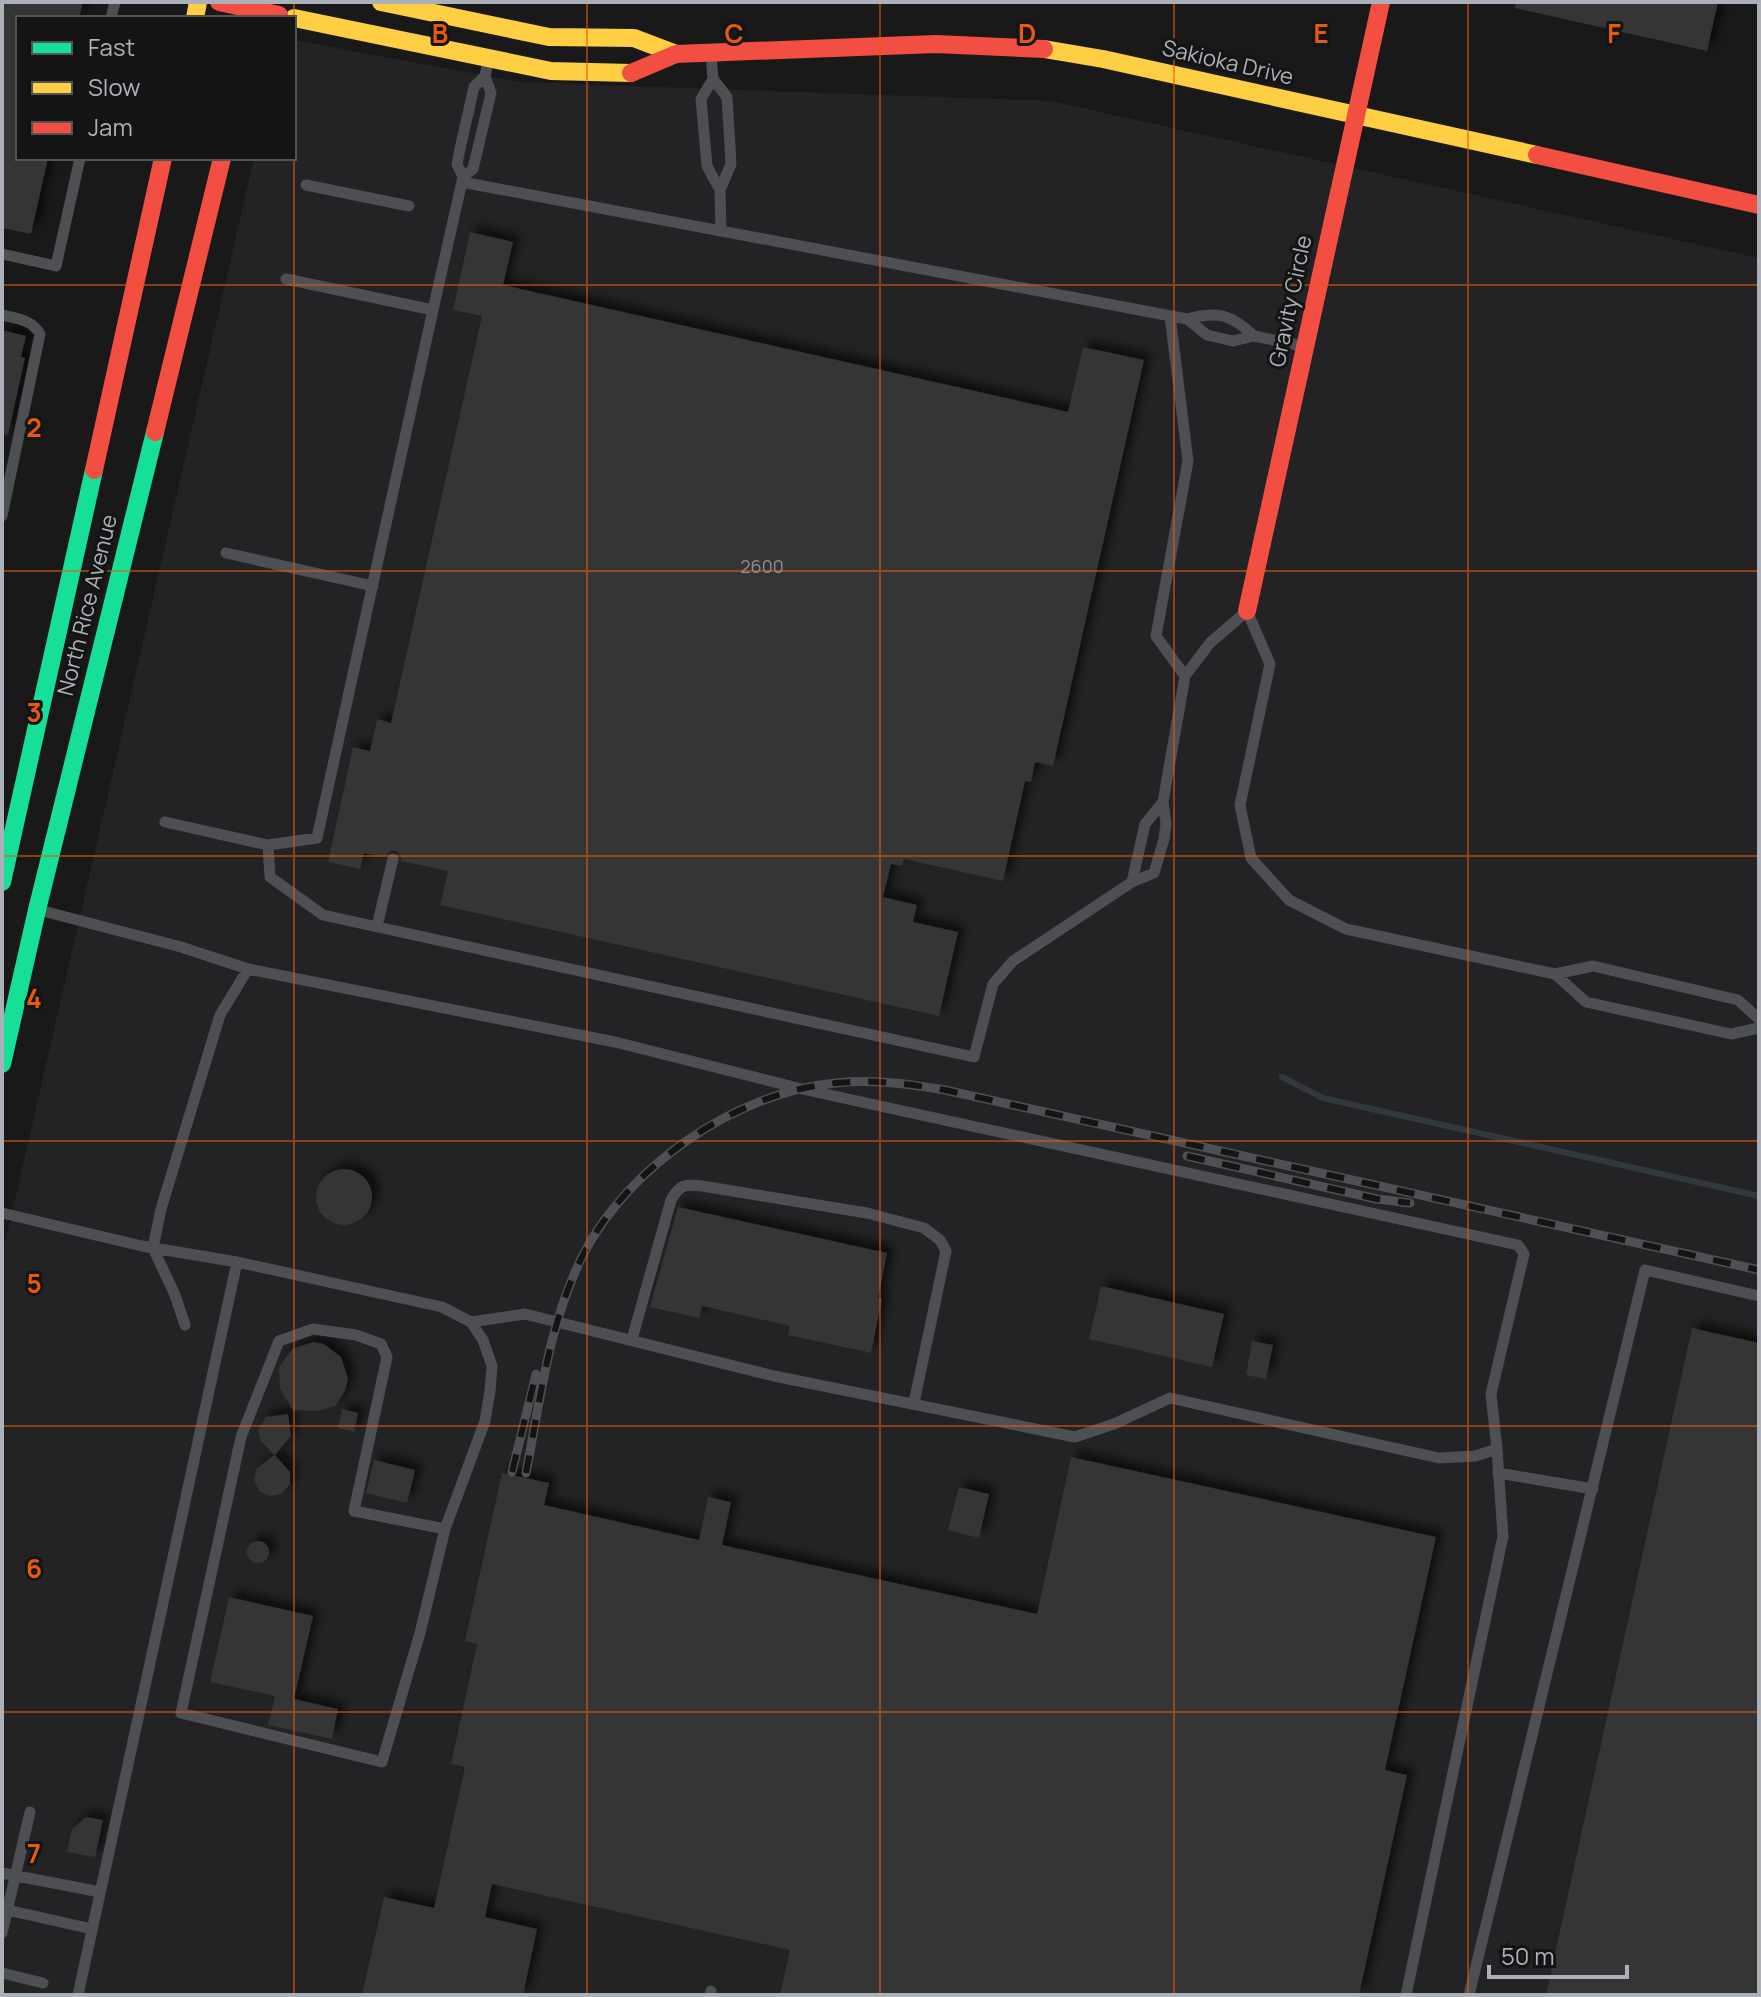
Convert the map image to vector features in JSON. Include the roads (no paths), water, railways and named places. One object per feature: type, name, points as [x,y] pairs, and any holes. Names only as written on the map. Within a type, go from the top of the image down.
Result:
[{"type":"main road","name":"Sakioka Drive","points":[[219,2],[284,16]]},
{"type":"main road","name":"Sakioka Drive","points":[[381,2],[549,37],[634,38],[676,54]]},
{"type":"main road","name":"Gravity Circle","points":[[1247,611],[1381,2]]},
{"type":"main road","name":"Sakioka Drive","points":[[296,19],[487,68],[551,71],[633,73],[676,54],[936,44],[1047,49],[1759,205]]},
{"type":"main road","name":"North Rice Avenue","points":[[2,882],[163,160]]},
{"type":"main road","name":"North Rice Avenue","points":[[2,1064],[222,160]]},
{"type":"lane","points":[[711,53],[713,79],[727,97],[730,146],[731,164],[720,190],[721,231]]},
{"type":"lane","points":[[462,179],[473,169],[491,93],[487,68]]},
{"type":"lane","points":[[165,822],[268,845],[317,838],[462,179],[457,164],[474,87],[487,68]]},
{"type":"lane","points":[[713,79],[701,99],[707,166],[720,190]]},
{"type":"lane","points":[[2,254],[56,266],[80,160]]},
{"type":"lane","points":[[462,179],[1170,316],[1187,319],[1211,313],[1237,320],[1254,336]]},
{"type":"lane","points":[[306,185],[409,206]]},
{"type":"lane","points":[[286,279],[433,310]]},
{"type":"lane","points":[[2,315],[35,325],[40,334],[2,513]]},
{"type":"lane","points":[[1170,316],[1188,461],[1156,636],[1185,676]]},
{"type":"lane","points":[[1187,319],[1207,335],[1233,341],[1254,336],[1305,346]]},
{"type":"lane","points":[[226,553],[373,586]]},
{"type":"lane","points":[[268,845],[270,877],[323,915],[974,1057],[993,984],[1013,961],[1132,882],[1154,873],[1166,824],[1163,802],[1185,676],[1210,643],[1247,611],[1270,664],[1240,805],[1251,858],[1289,900],[1346,929],[1555,974],[1593,966],[1616,971],[1738,1000],[1759,1019]]},
{"type":"lane","points":[[1132,882],[1145,824],[1163,802]]},
{"type":"lane","points":[[377,926],[393,859]]},
{"type":"lane","points":[[37,910],[91,922],[248,969],[615,1042],[802,1089],[1518,1245],[1524,1254],[1491,1394],[1503,1536],[1406,1995]]},
{"type":"lane","points":[[185,1325],[153,1248],[161,1209],[220,1015],[248,969]]},
{"type":"lane","points":[[1555,974],[1586,1002],[1731,1034],[1759,1028]]},
{"type":"lane","points":[[632,1339],[671,1200],[678,1187],[684,1184],[702,1186],[867,1213],[924,1228],[940,1240],[946,1251],[914,1403]]},
{"type":"lane","points":[[2,1213],[153,1248],[237,1262],[442,1307],[471,1322],[483,1340],[492,1366],[485,1421],[445,1529],[421,1628],[382,1762],[181,1713],[241,1437],[279,1341],[313,1329],[356,1335],[381,1344],[387,1357],[354,1511],[445,1529]]},
{"type":"lane","points":[[78,1995],[237,1262]]},
{"type":"lane","points":[[1469,1995],[1645,1270],[1759,1296]]},
{"type":"lane","points":[[471,1322],[525,1314],[774,1376],[1075,1437],[1114,1424],[1170,1398],[1439,1458],[1475,1456],[1497,1449]]},
{"type":"lane","points":[[1498,1473],[1593,1489]]},
{"type":"lane","points":[[2,1933],[5,1909],[30,1812]]},
{"type":"lane","points":[[2,1873],[100,1892]]},
{"type":"lane","points":[[5,1909],[92,1929]]},
{"type":"lane","points":[[2,1973],[43,1983]]},
{"type":"waterway","points":[[1282,1077],[1323,1098],[1759,1196]]},
{"type":"railway","points":[[526,1473],[547,1362],[562,1307],[583,1255],[603,1222],[657,1164],[689,1139],[761,1101],[799,1089],[836,1083],[877,1082],[945,1090],[1759,1270]]},
{"type":"railway","points":[[1187,1156],[1377,1199],[1410,1203]]},
{"type":"railway","points":[[512,1472],[536,1374]]}]
